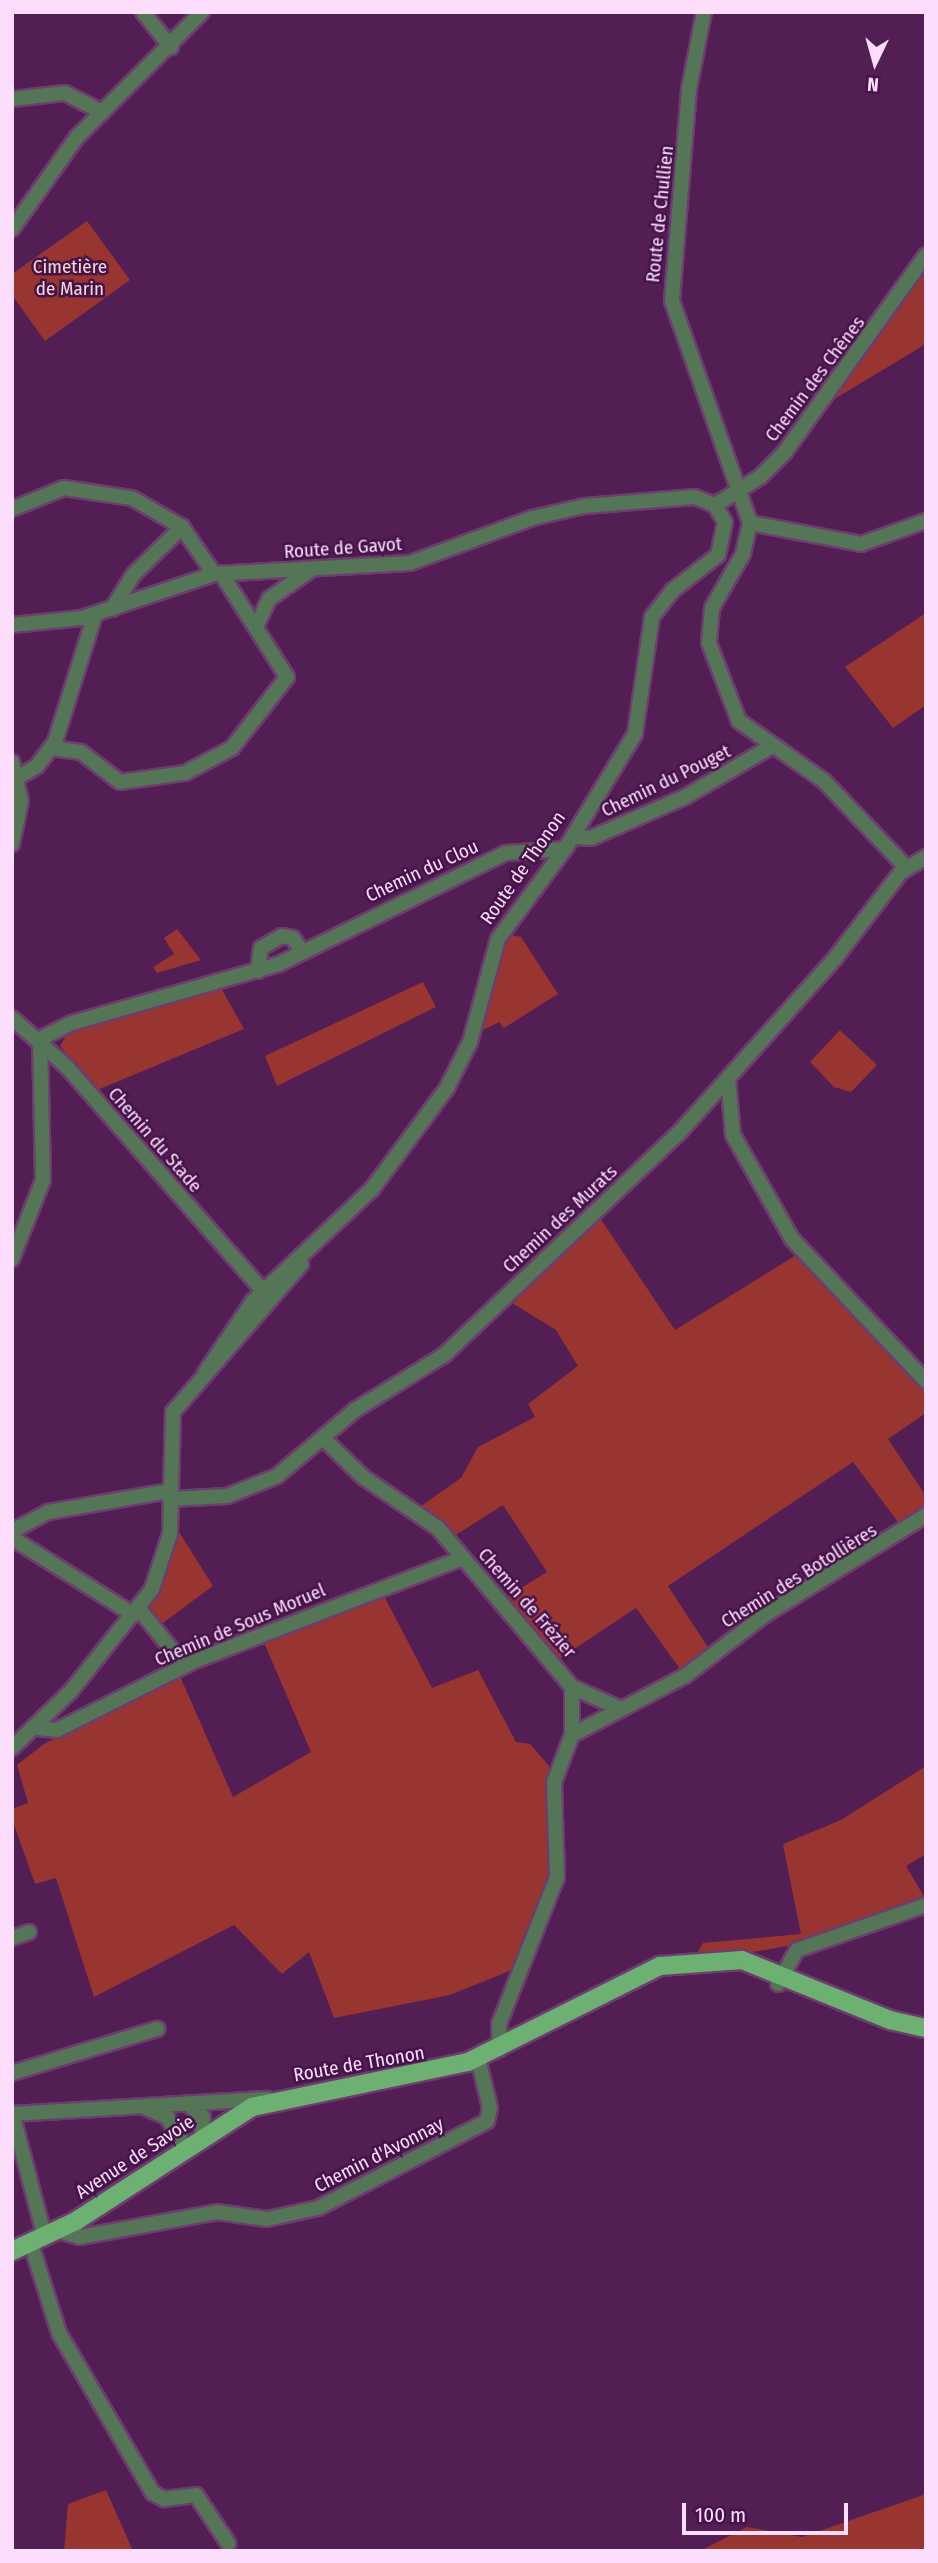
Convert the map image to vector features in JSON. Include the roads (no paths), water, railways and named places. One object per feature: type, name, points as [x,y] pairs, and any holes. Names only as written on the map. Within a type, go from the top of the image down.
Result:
[{"type":"main road","name":"Route de Thonon","points":[[280,2099],[370,2087],[478,2058],[500,2049],[628,1978],[689,1962],[730,1958],[846,2003],[926,2028]]},
{"type":"main road","name":"Avenue de Savoie","points":[[12,2251],[45,2237],[253,2106],[280,2099]]},
{"type":"street","points":[[143,12],[171,47]]},
{"type":"street","points":[[12,229],[54,165],[102,112],[171,47],[202,12]]},
{"type":"street","name":"Route de Chullien","points":[[704,12],[689,89],[672,301],[734,463],[739,493],[750,523]]},
{"type":"street","points":[[12,99],[65,93],[102,112]]},
{"type":"street","name":"Chemin des Chênes","points":[[715,505],[739,493],[785,452],[926,255]]},
{"type":"street","points":[[12,509],[50,492],[80,488],[140,501],[182,527],[256,627],[287,681],[226,752],[185,773],[120,782],[81,752],[52,748]]},
{"type":"street","name":"Route de Gavot","points":[[12,625],[96,614],[217,574],[309,571],[410,563],[568,508],[688,497],[715,505]]},
{"type":"street","name":"Route de Thonon","points":[[15,1741],[37,1728],[136,1612],[166,1557],[170,1495],[170,1419],[267,1295],[387,1172],[447,1088],[470,1042],[498,939],[569,843],[639,725],[652,617],[724,543],[725,522],[715,505]]},
{"type":"street","points":[[926,521],[861,544],[750,523],[747,547],[712,608],[708,634],[736,715],[772,746],[824,781],[906,867],[926,858]]},
{"type":"street","points":[[112,609],[132,575],[182,527]]},
{"type":"street","points":[[256,627],[269,599],[309,571]]},
{"type":"street","points":[[17,778],[52,748],[96,614]]},
{"type":"street","name":"Chemin du Pouget","points":[[569,843],[591,838],[685,797],[772,746]]},
{"type":"street","points":[[12,762],[17,778],[20,808],[12,844]]},
{"type":"street","name":"Chemin du Clou","points":[[40,1039],[72,1023],[258,971],[499,856],[569,843]]},
{"type":"street","name":"Chemin des Murats","points":[[12,1531],[48,1512],[170,1495],[212,1499],[250,1489],[285,1472],[323,1438],[444,1355],[660,1152],[728,1078],[906,867]]},
{"type":"street","points":[[258,971],[261,948],[282,936],[293,938],[302,952]]},
{"type":"street","name":"Chemin du Stade","points":[[12,1018],[40,1039],[267,1295]]},
{"type":"street","points":[[12,1259],[18,1233],[44,1173],[40,1039]]},
{"type":"street","points":[[728,1078],[733,1135],[792,1239],[926,1381]]},
{"type":"street","name":"Chemin de Frézier","points":[[323,1438],[453,1545],[572,1687],[572,1735],[555,1772],[559,1850],[554,1891],[499,2024],[500,2049]]},
{"type":"street","name":"Chemin des Botollières","points":[[572,1735],[619,1708],[685,1676],[766,1614],[926,1515]]},
{"type":"street","points":[[12,1538],[136,1612],[184,1666]]},
{"type":"street","name":"Chemin de Sous Moruel","points":[[37,1728],[63,1727],[184,1666],[463,1558]]},
{"type":"street","points":[[572,1687],[619,1708]]},
{"type":"street","points":[[780,1979],[801,1948],[926,1905]]},
{"type":"street","points":[[12,1938],[29,1932]]},
{"type":"street","points":[[12,2073],[157,2029]]},
{"type":"street","name":"Chemin d'Avonnay","points":[[45,2237],[80,2237],[217,2212],[267,2219],[318,2208],[487,2121],[490,2108],[478,2058]]},
{"type":"street","name":"Route de Thonon","points":[[12,2114],[142,2108],[185,2102],[280,2099]]},
{"type":"street","points":[[185,2102],[201,2113],[202,2138]]},
{"type":"street","points":[[142,2108],[167,2117],[186,2149]]},
{"type":"street","points":[[12,2114],[45,2237],[60,2333],[153,2493],[164,2499],[196,2496],[228,2543]]},
{"type":"park label","name":"Cimetière de Marin","points":[[70,278]]}]
